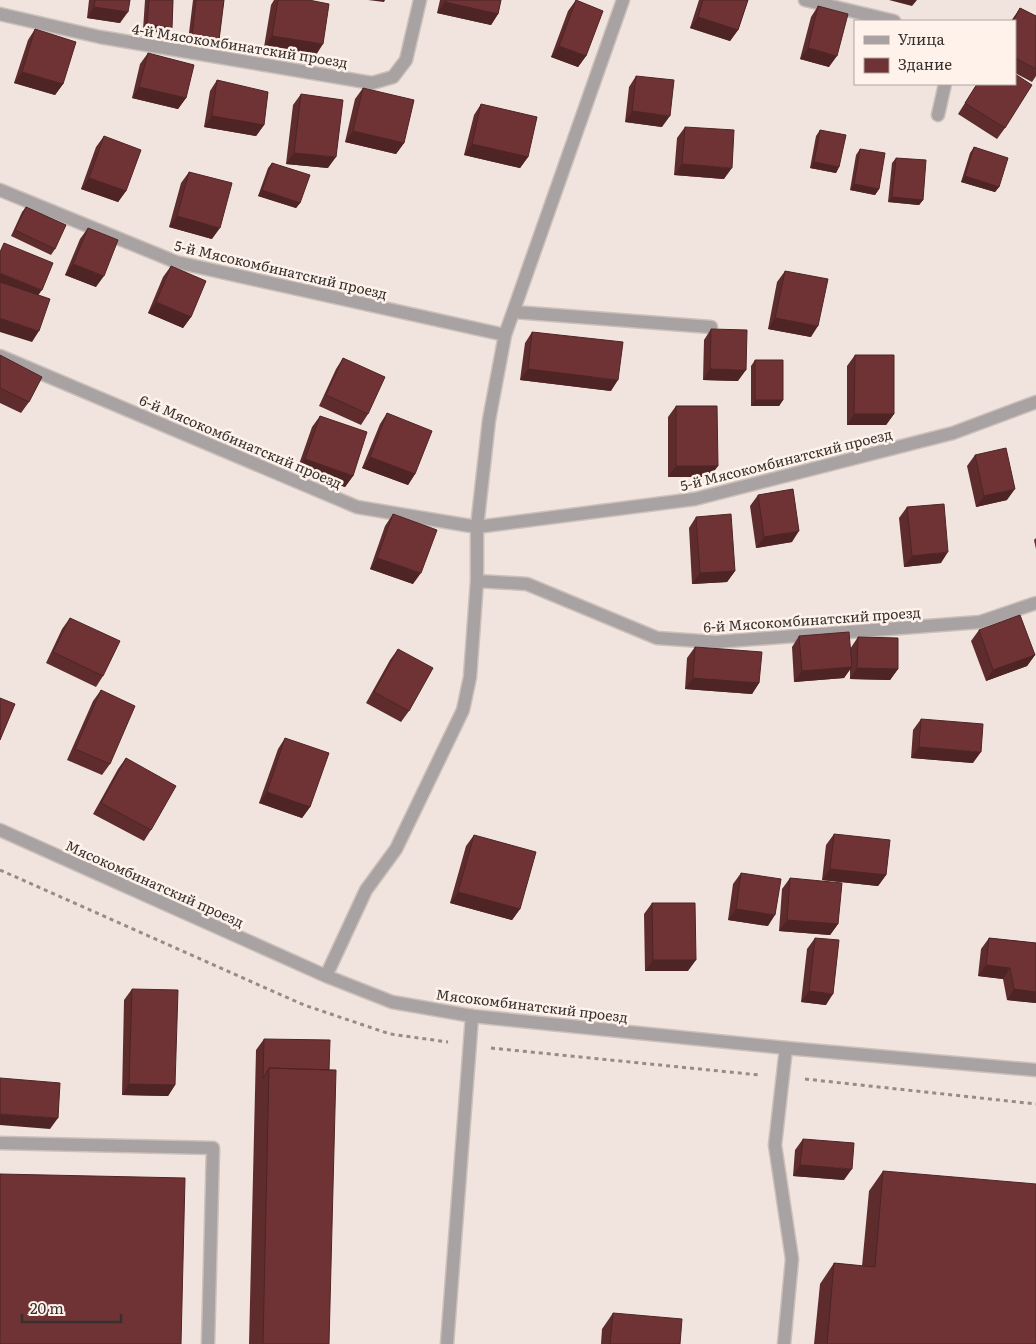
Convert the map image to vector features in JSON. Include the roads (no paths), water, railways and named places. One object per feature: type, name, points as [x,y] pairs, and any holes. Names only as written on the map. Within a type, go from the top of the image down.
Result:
[{"type":"street","name":"4-й Мясокомбинатский проезд","points":[[0,14],[100,37],[372,82],[393,77],[406,60],[420,0]]},
{"type":"street","points":[[326,976],[366,890],[396,848],[463,710],[470,677],[477,580],[478,527],[489,420],[505,335],[623,0]]},
{"type":"street","points":[[805,0],[890,20]]},
{"type":"street","points":[[938,115],[945,85]]},
{"type":"street","name":"5-й Мясокомбинатский проезд","points":[[0,190],[176,262],[505,335]]},
{"type":"street","points":[[514,312],[712,327]]},
{"type":"street","name":"6-й Мясокомбинатский проезд","points":[[0,356],[357,507],[478,527]]},
{"type":"street","name":"5-й Мясокомбинатский проезд","points":[[478,527],[695,500],[952,433],[1036,402]]},
{"type":"street","name":"6-й Мясокомбинатский проезд","points":[[477,580],[527,584],[657,638],[715,642],[980,622],[1036,603]]},
{"type":"street","name":"Мясокомбинатский проезд","points":[[0,830],[326,976],[392,1002],[472,1016],[786,1048],[1036,1070]]},
{"type":"street","points":[[447,1344],[472,1016]]},
{"type":"street","points":[[784,1344],[792,1259],[775,1144],[786,1048]]},
{"type":"street","points":[[0,1142],[213,1148],[208,1344]]}]
